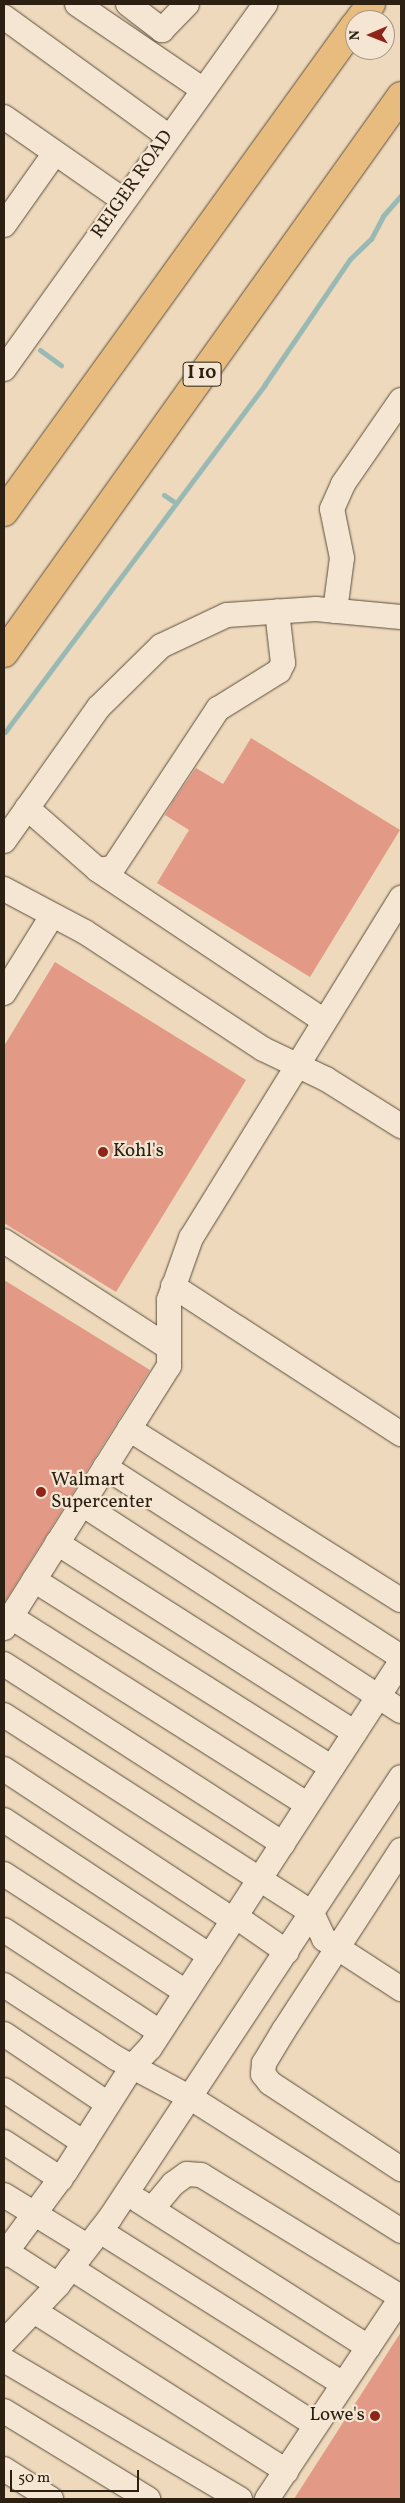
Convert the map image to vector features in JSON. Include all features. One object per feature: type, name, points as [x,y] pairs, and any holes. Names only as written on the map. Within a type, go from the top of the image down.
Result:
[{"type":"highway","points":[[4,512],[345,39]]},
{"type":"highway","name":"I 10","points":[[4,653],[401,96]]},
{"type":"street","points":[[4,12],[9,4]]},
{"type":"street","points":[[77,4],[202,89]]},
{"type":"street","points":[[128,4],[162,30],[187,4]]},
{"type":"street","name":"REIGER ROAD","points":[[4,368],[264,4]]},
{"type":"street","points":[[4,18],[168,136]]},
{"type":"street","points":[[7,126],[56,153],[123,200]]},
{"type":"street","points":[[4,225],[56,153]]},
{"type":"street","points":[[335,611],[342,558],[332,509],[343,484],[401,400]]},
{"type":"street","points":[[4,841],[99,707],[161,646],[227,615],[335,611],[401,617]]},
{"type":"street","points":[[98,870],[113,868],[218,709],[279,671],[283,663],[277,612]]},
{"type":"street","points":[[27,808],[98,870],[324,1021]]},
{"type":"street","points":[[4,889],[85,932],[263,1049],[296,1065],[401,1126]]},
{"type":"street","points":[[307,1804],[7,1622],[169,1366],[168,1347],[173,1286],[191,1238],[296,1065],[401,898]]},
{"type":"street","points":[[4,992],[52,916]]},
{"type":"street","points":[[4,1241],[168,1347]]},
{"type":"street","points":[[173,1286],[401,1434]]},
{"type":"street","points":[[129,1429],[401,1600]]},
{"type":"street","points":[[105,1467],[401,1657]]},
{"type":"street","points":[[82,1504],[378,1697],[401,1710]]},
{"type":"street","points":[[57,1543],[355,1733]]},
{"type":"street","points":[[34,1580],[332,1768]]},
{"type":"street","points":[[316,2425],[65,2276],[5,2253],[61,2178],[132,2067],[160,2032],[401,1662]]},
{"type":"street","points":[[4,1664],[283,1844]]},
{"type":"street","points":[[4,1716],[258,1882],[312,1913],[324,1939],[401,1989]]},
{"type":"street","points":[[4,1768],[286,1952]]},
{"type":"street","points":[[4,2342],[65,2276],[127,2193],[401,1777]]},
{"type":"street","points":[[4,1820],[210,1956]]},
{"type":"street","points":[[401,1850],[336,1947],[264,2063],[263,2074],[270,2083],[401,2169]]},
{"type":"street","points":[[4,1874],[186,1992]]},
{"type":"street","points":[[4,1930],[160,2032]]},
{"type":"street","points":[[4,1985],[132,2067],[191,2098],[401,2231]]},
{"type":"street","points":[[4,2034],[108,2104]]},
{"type":"street","points":[[4,2090],[84,2143]]},
{"type":"street","points":[[4,2142],[61,2178]]},
{"type":"street","points":[[152,2209],[173,2184],[188,2174],[201,2175],[401,2297],[267,2499]]},
{"type":"street","points":[[127,2193],[368,2347]]},
{"type":"street","points":[[4,2195],[34,2215],[93,2239],[344,2384]]},
{"type":"street","points":[[34,2311],[286,2471]]},
{"type":"street","points":[[4,2360],[240,2499]]},
{"type":"street","points":[[4,2410],[148,2499]]},
{"type":"street","points":[[4,2468],[51,2499]]},
{"type":"building","points":[[251,738],[400,830],[310,977],[157,883],[189,830],[165,815],[174,800],[196,768],[223,784]]},
{"type":"building","name":"Kohl's","points":[[55,962],[246,1080],[116,1292],[4,1223],[4,1046]]},
{"type":"building","name":"Walmart Supercenter","points":[[4,1280],[150,1370],[4,1603]]},
{"type":"building","name":"Lowe's","points":[[401,2332],[401,2499],[294,2499]]},
{"type":"waterway","points":[[5,732],[265,384],[350,259],[371,239],[383,216],[401,195]]},
{"type":"waterway","points":[[40,350],[61,365]]},
{"type":"waterway","points":[[164,495],[173,501]]},
{"type":"place","name":"Kohl's","points":[[103,1152]]},
{"type":"place","name":"Walmart Supercenter","points":[[41,1492]]},
{"type":"place","name":"Lowe's","points":[[375,2416]]}]
